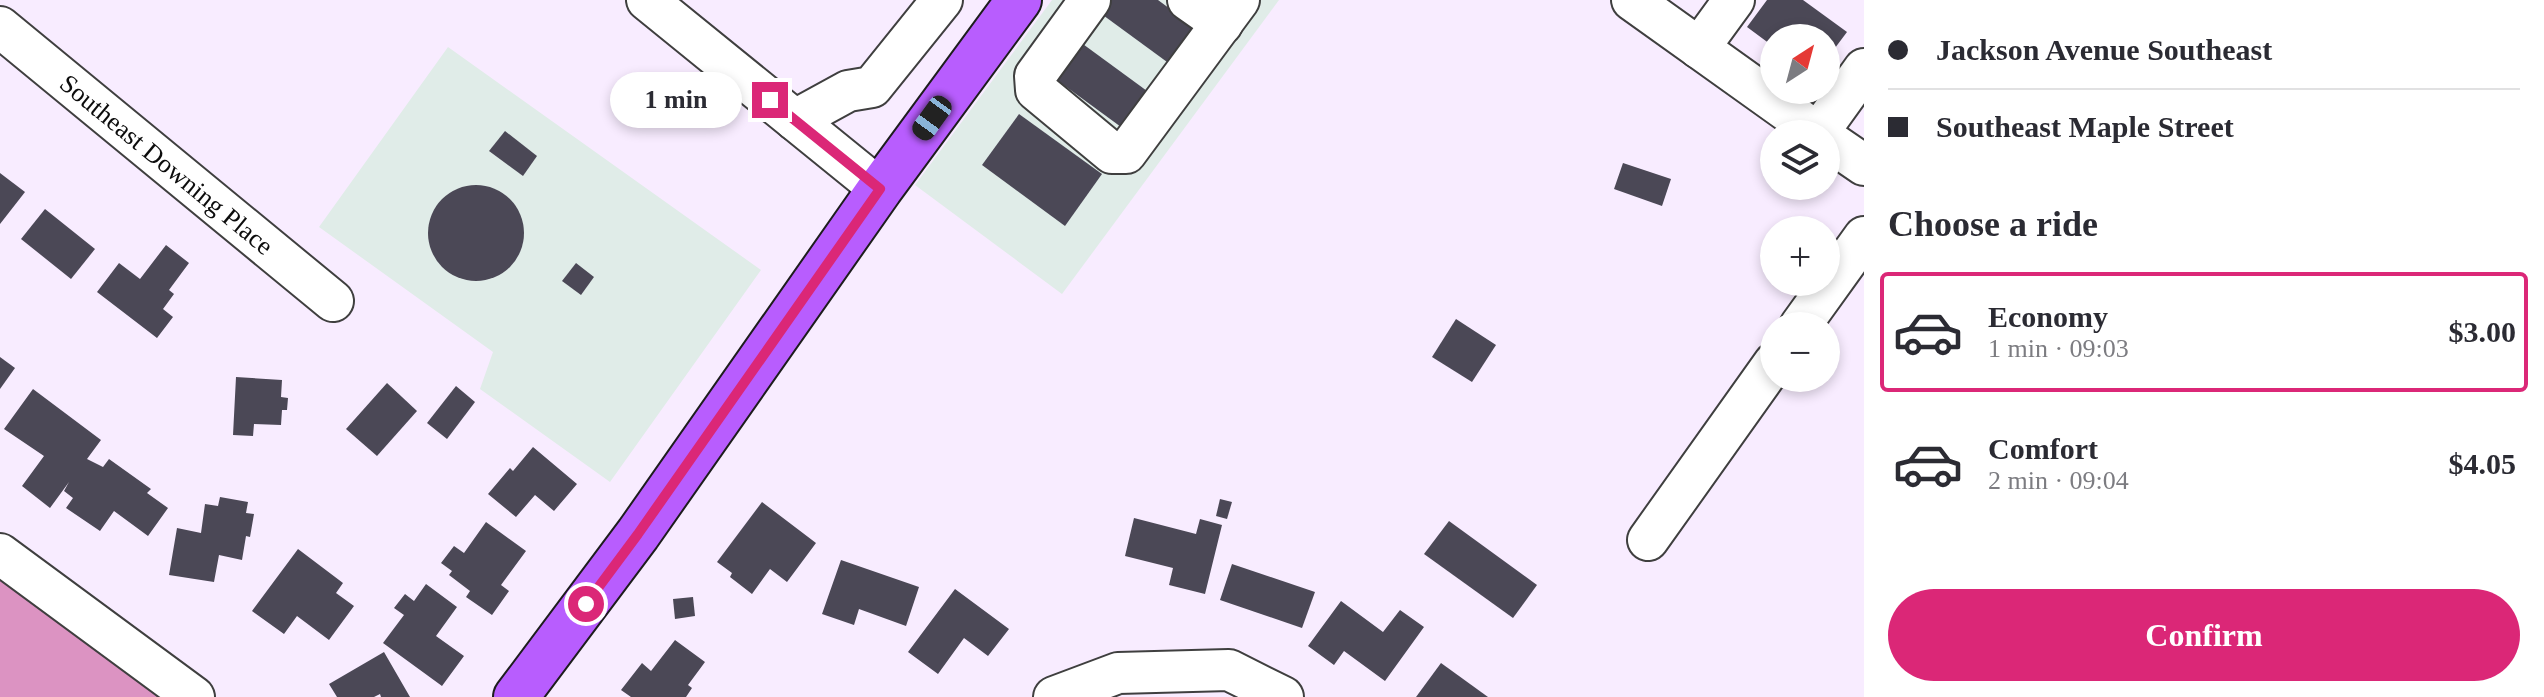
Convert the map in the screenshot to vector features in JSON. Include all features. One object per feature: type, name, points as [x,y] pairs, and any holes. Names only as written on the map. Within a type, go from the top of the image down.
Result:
[{"type":"main road","points":[[516,697],[638,534],[880,189],[1019,0]]},
{"type":"street","points":[[647,0],[880,189]]},
{"type":"street","points":[[795,120],[848,91],[872,87],[942,0]]},
{"type":"street","points":[[1090,0],[1035,76],[1036,90],[1112,153],[1126,153],[1230,12],[1188,0]]},
{"type":"street","points":[[1632,0],[1799,120]]},
{"type":"street","points":[[1699,48],[1734,0]]},
{"type":"street","name":"Southeast Downing Place","points":[[0,27],[333,301]]},
{"type":"street","points":[[1828,120],[1864,69]]},
{"type":"street","points":[[1840,149],[1864,165]]},
{"type":"street","points":[[1810,312],[1864,237]]},
{"type":"street","points":[[1648,540],[1760,383]]},
{"type":"street","points":[[0,554],[194,697]]},
{"type":"street","points":[[1054,697],[1118,673],[1229,670],[1283,697]]},
{"type":"shaded area","points":[[1052,0],[1279,0],[1062,294],[915,185]]},
{"type":"shaded area","points":[[448,47],[761,270],[610,482],[480,389],[493,352],[319,227]]},
{"type":"shaded area","points":[[0,551],[175,697],[0,697]]},
{"type":"building","points":[[1104,0],[1158,0],[1204,34],[1178,70],[1096,10]]},
{"type":"building","points":[[1767,0],[1803,0],[1836,24],[1760,24],[1760,37],[1747,27]]},
{"type":"building","points":[[1840,27],[1847,32],[1840,41]]},
{"type":"building","points":[[1076,39],[1158,99],[1132,135],[1050,75]]},
{"type":"building","points":[[1019,114],[1102,174],[1065,226],[982,165]]},
{"type":"building","points":[[505,131],[537,156],[523,176],[489,151]]},
{"type":"building","points":[[1623,163],[1671,179],[1662,206],[1614,189]]},
{"type":"building","points":[[0,173],[25,192],[0,224]]},
{"type":"building","points":[[476,185],[494,189],[510,199],[520,215],[524,233],[520,251],[510,267],[494,277],[476,281],[458,277],[442,267],[432,251],[428,233],[432,215],[442,199],[458,189]]},
{"type":"building","points":[[45,209],[95,249],[71,279],[21,239]]},
{"type":"building","points":[[166,245],[189,263],[169,290],[174,294],[163,309],[173,317],[157,338],[97,292],[119,263],[140,279]]},
{"type":"building","points":[[576,263],[594,277],[581,295],[562,281]]},
{"type":"building","points":[[1456,319],[1496,345],[1472,382],[1432,357]]},
{"type":"building","points":[[0,357],[15,368],[0,389]]},
{"type":"building","points":[[236,377],[282,380],[281,397],[288,398],[287,410],[282,410],[281,425],[254,424],[253,436],[233,435]]},
{"type":"building","points":[[387,383],[417,411],[377,456],[346,429]]},
{"type":"building","points":[[456,386],[475,402],[447,439],[427,423]]},
{"type":"building","points":[[33,389],[101,440],[87,459],[103,467],[109,459],[151,489],[147,493],[168,508],[148,536],[114,511],[100,531],[66,508],[73,498],[64,491],[69,482],[50,508],[22,486],[44,456],[4,429]]},
{"type":"building","points":[[533,447],[577,484],[554,511],[535,495],[516,517],[488,494]]},
{"type":"building","points":[[220,497],[248,502],[246,513],[254,514],[242,560],[219,555],[214,582],[169,575],[177,528],[201,533],[205,504],[218,506]]},
{"type":"building","points":[[1220,499],[1232,502],[1227,519],[1216,516]]},
{"type":"building","points":[[762,502],[816,543],[787,582],[770,569],[752,594],[717,562]]},
{"type":"building","points":[[1134,518],[1196,534],[1200,519],[1222,525],[1205,594],[1169,585],[1173,568],[1125,556]]},
{"type":"building","points":[[1449,521],[1537,585],[1513,618],[1424,554]]},
{"type":"building","points":[[486,522],[526,551],[501,585],[509,591],[492,615],[466,597],[470,591],[449,575],[452,571],[441,563],[454,546],[464,553]]},
{"type":"building","points":[[298,549],[343,583],[336,593],[354,606],[329,640],[297,616],[284,634],[252,611]]},
{"type":"building","points":[[841,560],[919,587],[906,626],[859,609],[854,625],[822,614]]},
{"type":"building","points":[[1232,564],[1315,592],[1302,628],[1220,600]]},
{"type":"building","points":[[426,584],[457,607],[436,636],[464,656],[442,686],[383,643],[404,615],[394,608],[405,594],[414,601]]},
{"type":"building","points":[[955,589],[1009,629],[988,656],[964,638],[938,674],[908,652]]},
{"type":"building","points":[[693,597],[695,616],[675,619],[673,599]]},
{"type":"building","points":[[1341,601],[1383,632],[1400,610],[1424,627],[1385,681],[1344,651],[1334,665],[1308,646]]},
{"type":"building","points":[[675,640],[705,662],[688,685],[692,688],[686,697],[631,697],[621,690],[642,663],[651,671]]},
{"type":"building","points":[[384,652],[410,697],[381,697],[380,694],[374,697],[337,697],[329,684]]},
{"type":"building","points":[[1441,663],[1488,697],[1416,697]]},
{"type":"route","points":[[586,604],[880,189],[770,100]]}]
